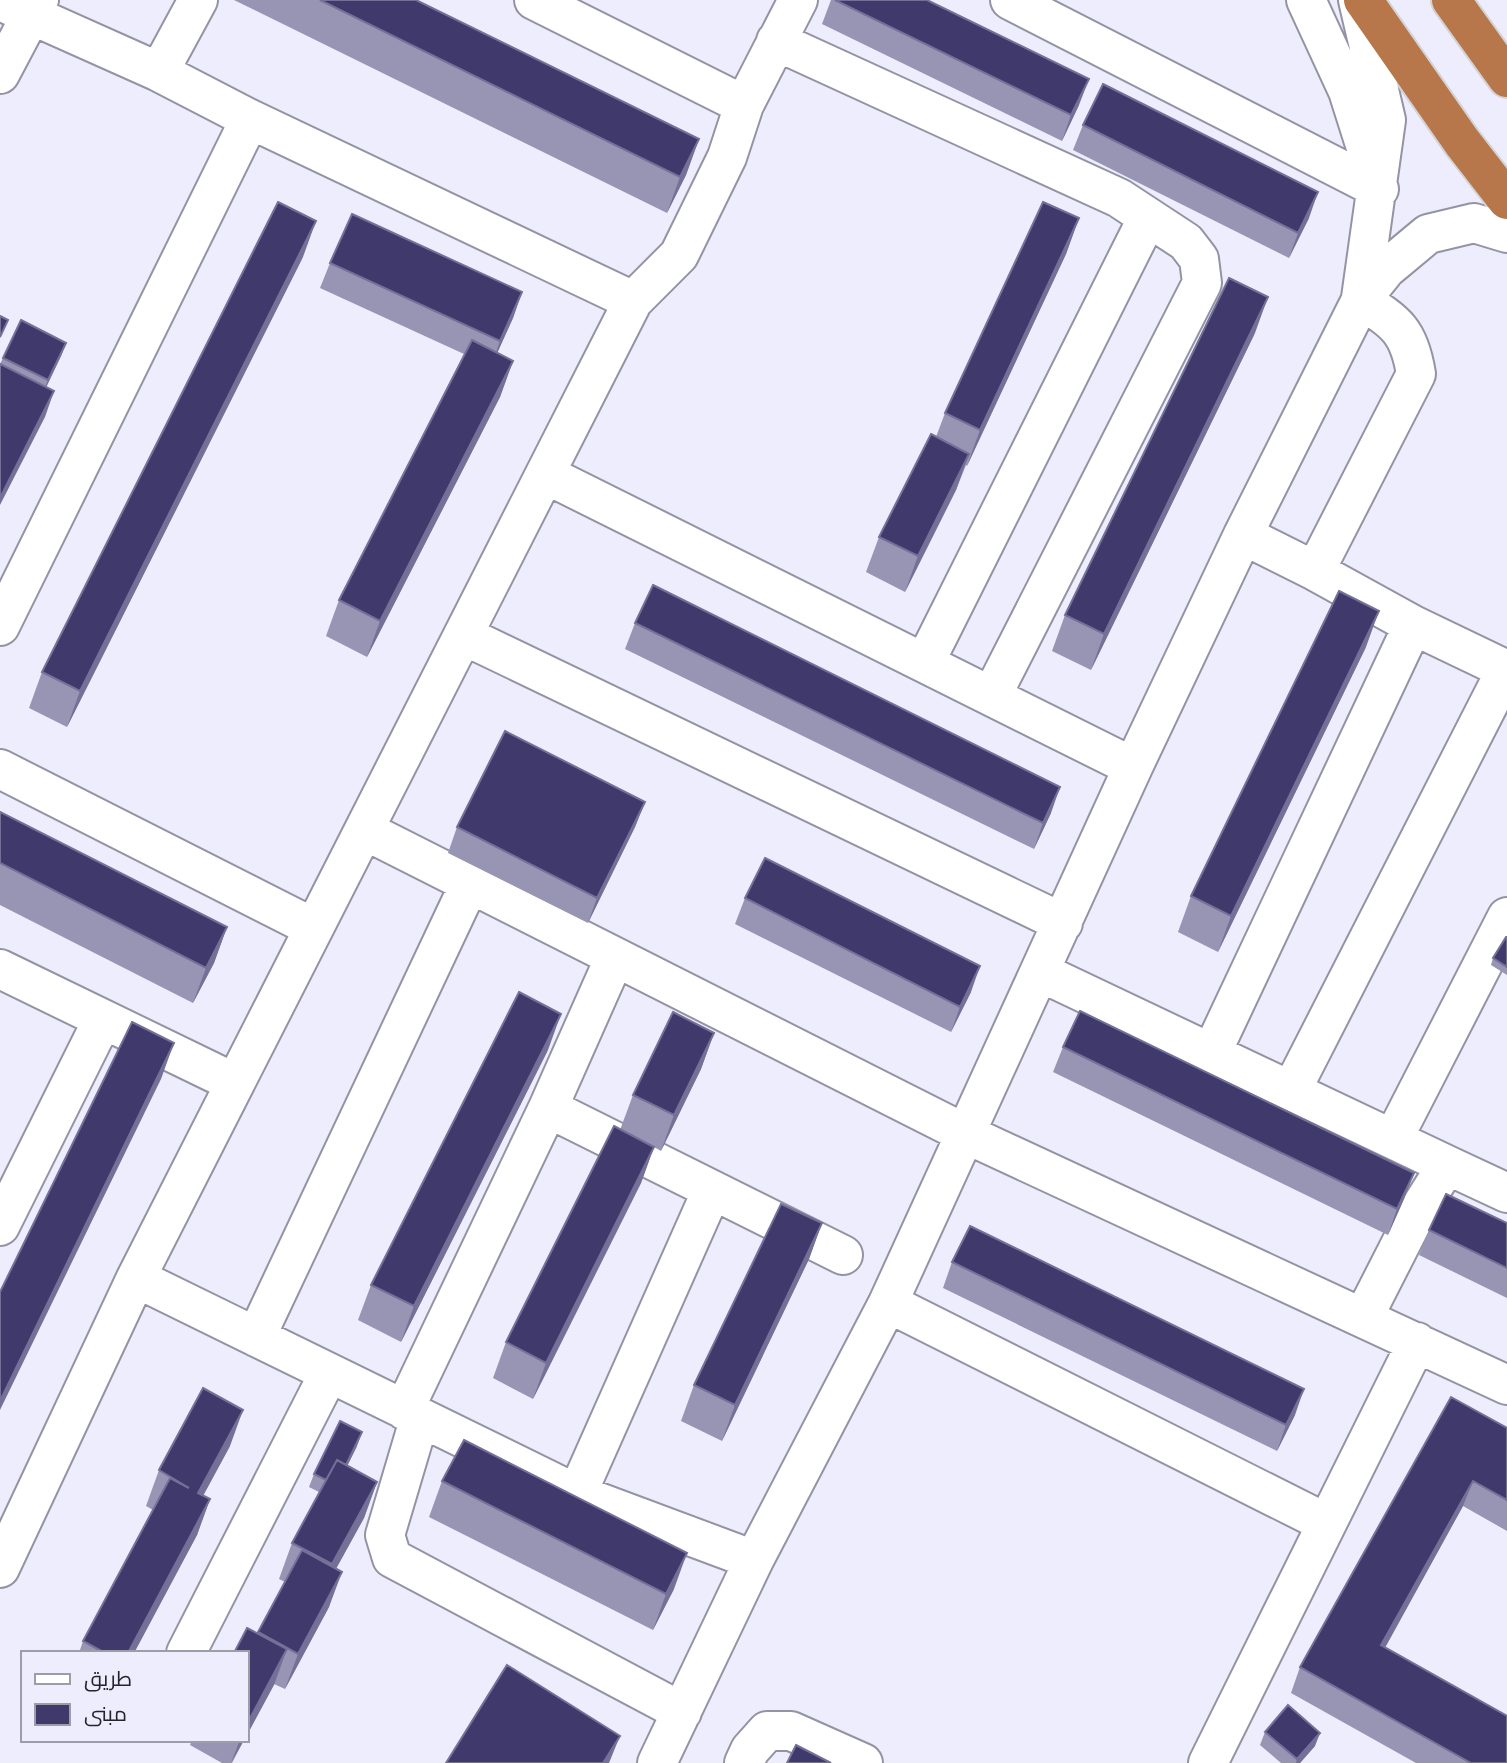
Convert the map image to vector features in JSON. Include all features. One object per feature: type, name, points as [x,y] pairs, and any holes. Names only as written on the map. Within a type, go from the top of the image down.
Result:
[{"type":"highway","points":[[1363,0],[1462,142],[1507,200]]},
{"type":"highway","points":[[1451,0],[1507,78]]},
{"type":"street","points":[[159,72],[198,0]]},
{"type":"street","points":[[534,0],[744,105]]},
{"type":"street","points":[[0,1568],[136,1278],[463,635],[633,301],[679,255],[727,157],[744,105],[798,0]]},
{"type":"street","points":[[1010,0],[1379,189]]},
{"type":"street","points":[[1306,0],[1348,91],[1379,189]]},
{"type":"street","points":[[1358,0],[1386,120],[1379,189],[1361,300]]},
{"type":"street","points":[[0,74],[23,6],[250,119],[633,301]]},
{"type":"street","points":[[776,41],[1119,198],[1186,242],[1199,259],[1202,283],[992,695]]},
{"type":"street","points":[[0,626],[250,119]]},
{"type":"street","points":[[925,662],[1148,217]]},
{"type":"street","points":[[657,1763],[754,1560],[888,1303],[1133,767],[1243,535],[1361,300],[1386,269],[1428,234],[1474,223],[1507,233]]},
{"type":"street","points":[[1315,571],[1416,374],[1412,347],[1394,321],[1361,300]]},
{"type":"street","points":[[545,474],[1133,767]]},
{"type":"street","points":[[1243,535],[1413,625],[1507,670],[1291,1091]]},
{"type":"street","points":[[1211,1054],[1413,625]]},
{"type":"street","points":[[463,635],[1063,923]]},
{"type":"street","points":[[0,769],[314,928]]},
{"type":"street","points":[[364,830],[966,1134],[1507,1385]]},
{"type":"street","points":[[256,1336],[470,883]]},
{"type":"street","points":[[1393,1139],[1507,917]]},
{"type":"street","points":[[615,957],[412,1413],[385,1535],[392,1558],[682,1712]]},
{"type":"street","points":[[0,969],[235,1083]]},
{"type":"street","points":[[1040,972],[1507,1193]]},
{"type":"street","points":[[0,1226],[103,1019]]},
{"type":"street","points":[[548,1108],[843,1255]]},
{"type":"street","points":[[1363,1318],[1415,1216],[1447,1165]]},
{"type":"street","points":[[577,1494],[712,1191]]},
{"type":"street","points":[[136,1278],[577,1494],[754,1560]]},
{"type":"street","points":[[888,1303],[1326,1523]]},
{"type":"street","points":[[1212,1762],[1326,1523],[1417,1342]]},
{"type":"street","points":[[187,1651],[329,1373]]},
{"type":"street","points":[[744,1763],[750,1750],[767,1731],[791,1731],[863,1763]]},
{"type":"building","points":[[320,0],[416,0],[699,139],[680,177]]},
{"type":"building","points":[[835,0],[927,0],[1089,79],[1071,115]]},
{"type":"building","points":[[1103,84],[1318,192],[1298,233],[1083,125]]},
{"type":"building","points":[[278,202],[316,221],[80,691],[42,672]]},
{"type":"building","points":[[1043,202],[1079,218],[980,430],[945,413]]},
{"type":"building","points":[[352,214],[522,292],[500,341],[330,263]]},
{"type":"building","points":[[1229,278],[1268,297],[1104,634],[1065,615]]},
{"type":"building","points":[[0,316],[8,320],[0,337]]},
{"type":"building","points":[[21,320],[66,343],[48,380],[3,358]]},
{"type":"building","points":[[472,340],[513,361],[380,621],[339,600]]},
{"type":"building","points":[[0,364],[54,391],[0,498]]},
{"type":"building","points":[[931,434],[969,454],[918,556],[879,537]]},
{"type":"building","points":[[653,585],[1060,787],[1043,823],[635,623]]},
{"type":"building","points":[[1339,591],[1379,611],[1231,916],[1191,896]]},
{"type":"building","points":[[505,731],[645,802],[597,898],[457,827]]},
{"type":"building","points":[[0,812],[227,927],[206,968],[0,863]]},
{"type":"building","points":[[765,858],[980,966],[960,1007],[745,898]]},
{"type":"building","points":[[1507,937],[1507,967],[1493,958]]},
{"type":"building","points":[[519,992],[561,1014],[414,1306],[371,1285]]},
{"type":"building","points":[[1080,1011],[1414,1173],[1397,1209],[1063,1047]]},
{"type":"building","points":[[673,1012],[714,1033],[674,1115],[633,1095]]},
{"type":"building","points":[[132,1022],[174,1043],[0,1401],[0,1292]]},
{"type":"building","points":[[614,1126],[654,1147],[546,1363],[506,1342]]},
{"type":"building","points":[[1446,1194],[1507,1223],[1507,1268],[1429,1230]]},
{"type":"building","points":[[781,1204],[822,1223],[735,1405],[694,1385]]},
{"type":"building","points":[[970,1226],[1304,1389],[1286,1425],[952,1262]]},
{"type":"building","points":[[203,1388],[243,1410],[198,1493],[210,1499],[129,1651],[101,1651],[83,1641],[170,1478],[189,1488],[159,1470]]},
{"type":"building","points":[[1451,1397],[1507,1428],[1507,1500],[1473,1481],[1381,1645],[1507,1716],[1507,1763],[1471,1763],[1300,1667]]},
{"type":"building","points":[[340,1421],[362,1432],[346,1465],[337,1460],[326,1480],[314,1474]]},
{"type":"building","points":[[464,1440],[687,1553],[666,1594],[442,1481]]},
{"type":"building","points":[[337,1460],[377,1482],[332,1564],[292,1543]]},
{"type":"building","points":[[302,1550],[342,1572],[298,1654],[258,1632]]},
{"type":"building","points":[[247,1628],[287,1649],[248,1722],[248,1651],[235,1651]]},
{"type":"building","points":[[507,1665],[620,1736],[603,1763],[446,1763]]},
{"type":"building","points":[[1288,1705],[1320,1733],[1297,1759],[1265,1732]]},
{"type":"building","points":[[796,1745],[831,1763],[787,1763]]}]
